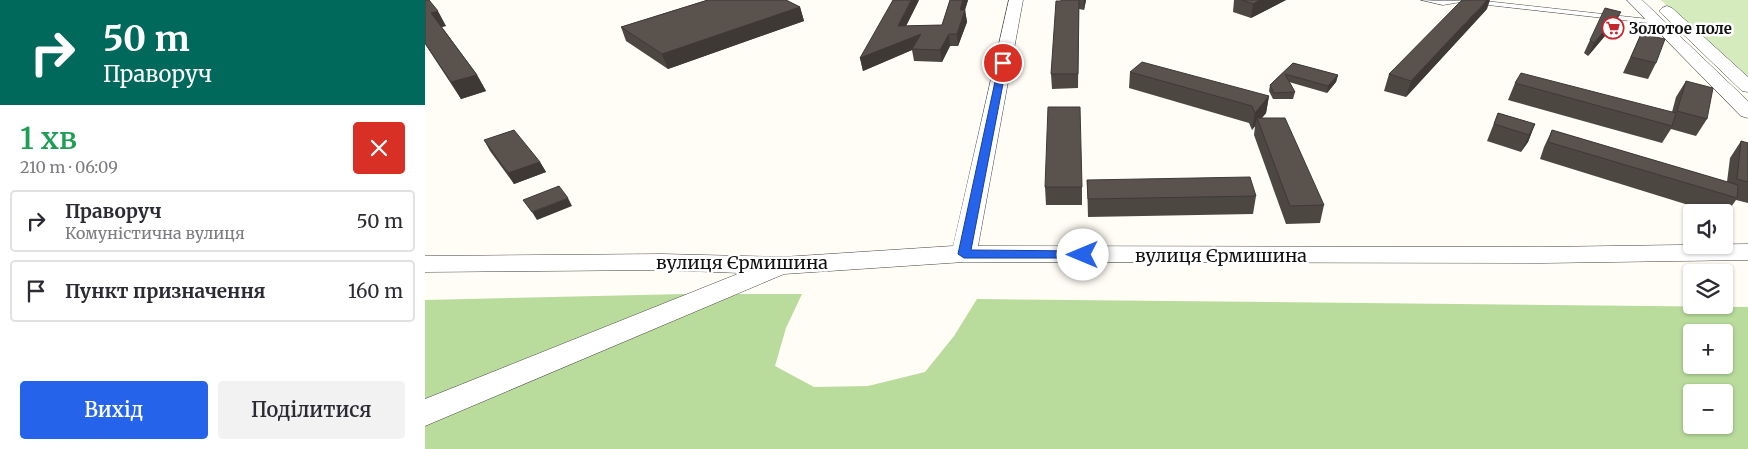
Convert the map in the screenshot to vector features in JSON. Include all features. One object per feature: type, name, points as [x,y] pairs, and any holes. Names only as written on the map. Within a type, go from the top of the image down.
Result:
[{"type":"street","points":[[964,254],[1016,0]]},
{"type":"street","points":[[1634,0],[1748,112]]},
{"type":"street","points":[[1656,0],[1748,87]]},
{"type":"street","name":"вулиця Єрмишина","points":[[425,264],[662,262],[783,266],[964,254],[1514,255],[1748,252]]},
{"type":"street","points":[[425,413],[783,266]]},
{"type":"lane","points":[[1424,0],[1443,4],[1461,0],[1657,22]]},
{"type":"green space","points":[[1661,0],[1748,0],[1748,80]]},
{"type":"green space","points":[[685,294],[802,294],[786,328],[775,366],[814,387],[868,386],[925,372],[954,336],[977,299],[1683,306],[1683,314],[1733,314],[1733,307],[1748,307],[1748,449],[425,449],[425,300]]},
{"type":"building","points":[[425,0],[429,0],[438,11],[431,13],[477,75],[451,82],[425,43]]},
{"type":"building","points":[[708,0],[786,0],[800,7],[662,54],[621,27]]},
{"type":"building","points":[[893,0],[911,0],[898,26],[942,25],[950,0],[963,0],[960,10],[965,10],[957,34],[949,34],[940,50],[912,49],[921,34],[860,58]]},
{"type":"building","points":[[1079,0],[1078,74],[1051,74],[1056,1]]},
{"type":"building","points":[[1242,0],[1260,0],[1253,4]]},
{"type":"building","points":[[1462,0],[1487,0],[1411,81],[1389,74]]},
{"type":"building","points":[[1605,8],[1621,12],[1594,43],[1590,40]]},
{"type":"building","points":[[1641,34],[1665,39],[1656,63],[1631,57]]},
{"type":"building","points":[[1142,62],[1269,96],[1255,113],[1252,106],[1130,72]]},
{"type":"building","points":[[1293,63],[1338,75],[1328,86],[1285,74],[1295,92],[1274,93],[1270,85]]},
{"type":"building","points":[[1521,73],[1676,113],[1672,126],[1515,83]]},
{"type":"building","points":[[1686,81],[1713,88],[1707,119],[1677,111]]},
{"type":"building","points":[[1048,107],[1080,107],[1082,187],[1045,187]]},
{"type":"building","points":[[1498,113],[1535,124],[1529,135],[1494,124]]},
{"type":"building","points":[[1257,118],[1285,118],[1324,205],[1290,206]]},
{"type":"building","points":[[514,130],[540,162],[508,173],[484,140]]},
{"type":"building","points":[[1552,130],[1738,185],[1737,198],[1548,142]]},
{"type":"building","points":[[1741,141],[1748,143],[1748,182],[1737,179]]},
{"type":"building","points":[[1250,177],[1256,196],[1088,199],[1087,180]]},
{"type":"building","points":[[559,186],[568,198],[532,212],[523,200]]},
{"type":"place","name":"Золотое поле","points":[[1613,28]]},
{"type":"route","points":[[1003,63],[964,254],[1083,255]]}]
